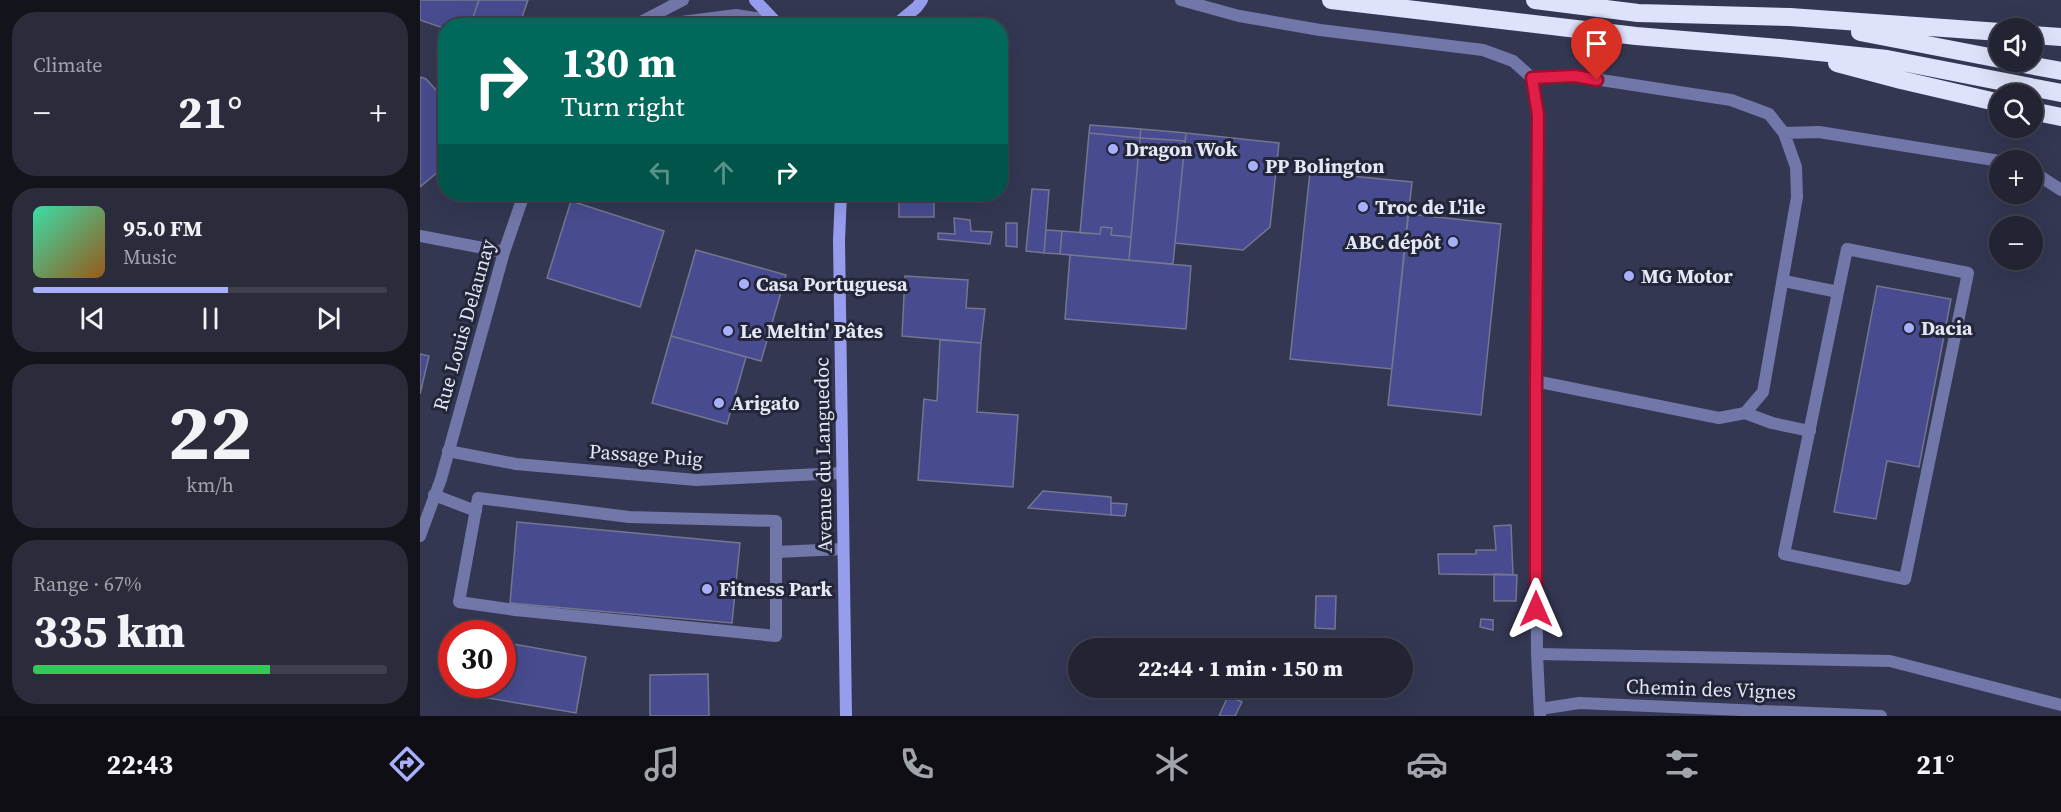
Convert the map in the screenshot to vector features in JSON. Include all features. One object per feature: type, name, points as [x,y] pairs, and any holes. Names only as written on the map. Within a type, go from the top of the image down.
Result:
[{"type":"highway","points":[[1331,0],[1636,36],[1887,59],[2061,93]]},
{"type":"highway","points":[[1535,0],[1638,13],[1790,17],[1989,31]]},
{"type":"highway","points":[[1790,17],[1989,57]]},
{"type":"highway","points":[[2043,36],[2061,37]]},
{"type":"highway","points":[[1780,48],[1989,100]]},
{"type":"highway","points":[[2043,68],[2061,71]]},
{"type":"highway","points":[[2043,113],[2061,117]]},
{"type":"main road","points":[[755,0],[774,18]]},
{"type":"main road","points":[[904,18],[922,0]]},
{"type":"main road","name":"Avenue du Languedoc","points":[[841,201],[839,240],[846,716]]},
{"type":"street","points":[[648,18],[683,0]]},
{"type":"street","points":[[1181,0],[1239,16],[1320,30],[1483,50],[1513,61],[1532,78],[1538,115],[1536,381],[1537,654],[1540,712]]},
{"type":"street","points":[[713,18],[736,15],[752,18]]},
{"type":"street","points":[[1532,78],[1575,76],[1731,100],[1769,114],[1784,134],[1796,167],[1797,197],[1763,392],[1746,413]]},
{"type":"street","points":[[1784,134],[1819,132],[1989,159]]},
{"type":"street","points":[[2043,178],[2061,190]]},
{"type":"street","name":"Rue Louis Delaunay","points":[[420,536],[441,479],[504,252],[522,201]]},
{"type":"street","points":[[420,236],[504,252]]},
{"type":"street","points":[[1847,249],[1968,273],[1905,579],[1784,554],[1838,292],[1847,249]]},
{"type":"street","points":[[1784,280],[1838,292]]},
{"type":"street","points":[[1536,381],[1719,418],[1746,413],[1772,423],[1810,431]]},
{"type":"street","name":"Passage Puig","points":[[448,451],[516,464],[696,480],[842,473]]},
{"type":"street","points":[[434,495],[476,511]]},
{"type":"street","points":[[478,498],[629,517],[776,521],[776,552],[776,636],[515,610],[459,602],[478,498]]},
{"type":"street","points":[[776,552],[843,549]]},
{"type":"street","points":[[1537,654],[1890,661],[2061,705]]},
{"type":"street","name":"Chemin des Vignes","points":[[1540,712],[1579,703],[1881,716]]},
{"type":"shaded area","points":[[420,0],[2061,0],[2061,716],[420,716]]},
{"type":"building","points":[[420,0],[479,0],[473,18],[438,18],[438,26],[420,20]]},
{"type":"building","points":[[479,0],[528,0],[522,18],[473,18]]},
{"type":"building","points":[[420,77],[426,79],[438,92],[438,172],[420,187]]},
{"type":"building","points":[[1090,125],[1141,129],[1140,138],[1089,133]]},
{"type":"building","points":[[1141,129],[1186,133],[1185,141],[1140,138]]},
{"type":"building","points":[[1089,133],[1140,138],[1131,237],[1111,235],[1112,228],[1101,227],[1100,234],[1080,233]]},
{"type":"building","points":[[1186,133],[1279,143],[1270,227],[1243,250],[1175,243]]},
{"type":"building","points":[[1140,138],[1185,141],[1173,264],[1129,260]]},
{"type":"building","points":[[1310,172],[1412,182],[1392,369],[1290,359]]},
{"type":"building","points":[[1032,189],[1049,190],[1044,253],[1026,251]]},
{"type":"building","points":[[571,201],[664,231],[640,307],[547,278]]},
{"type":"building","points":[[899,201],[934,201],[934,217],[899,217]]},
{"type":"building","points":[[1408,214],[1501,224],[1481,415],[1388,405]]},
{"type":"building","points":[[954,218],[970,220],[971,231],[992,232],[990,244],[938,239],[938,233],[955,234]]},
{"type":"building","points":[[1006,223],[1017,223],[1017,247],[1006,246]]},
{"type":"building","points":[[1101,227],[1112,228],[1111,235],[1131,237],[1129,260],[1060,254],[1062,231],[1100,234]]},
{"type":"building","points":[[1046,230],[1062,231],[1060,254],[1044,253]]},
{"type":"building","points":[[696,250],[786,275],[761,361],[671,336]]},
{"type":"building","points":[[1070,255],[1191,266],[1186,329],[1065,319]]},
{"type":"building","points":[[905,276],[968,280],[966,308],[985,309],[981,343],[902,336]]},
{"type":"building","points":[[1877,286],[1951,299],[1919,467],[1887,461],[1876,519],[1834,512]]},
{"type":"building","points":[[671,336],[746,357],[727,424],[652,403]]},
{"type":"building","points":[[940,340],[981,343],[977,412],[1018,415],[1013,487],[918,480],[924,399],[937,401]]},
{"type":"building","points":[[420,354],[429,356],[420,394]]},
{"type":"building","points":[[1043,491],[1111,497],[1111,515],[1028,508]]},
{"type":"building","points":[[1111,503],[1127,504],[1125,516],[1111,515]]},
{"type":"building","points":[[517,522],[740,543],[732,623],[510,603]]},
{"type":"building","points":[[1511,525],[1513,575],[1439,574],[1438,554],[1476,554],[1476,550],[1496,550],[1494,526]]},
{"type":"building","points":[[1494,574],[1517,575],[1516,601],[1494,601]]},
{"type":"building","points":[[1316,596],[1336,596],[1335,629],[1315,628]]},
{"type":"building","points":[[1481,619],[1493,620],[1493,630],[1480,627]]},
{"type":"building","points":[[516,644],[586,657],[576,713],[488,698],[516,698]]},
{"type":"building","points":[[708,674],[709,716],[650,716],[650,675]]},
{"type":"building","points":[[1227,698],[1242,702],[1235,716],[1219,716]]},
{"type":"place","name":"Dragon Wok","points":[[1113,149]]},
{"type":"place","name":"PP Bolington","points":[[1253,166]]},
{"type":"place","name":"Troc de L'ile","points":[[1363,207]]},
{"type":"place","name":"ABC dépôt","points":[[1453,242]]},
{"type":"place","name":"MG Motor","points":[[1629,276]]},
{"type":"place","name":"Casa Portuguesa","points":[[744,284]]},
{"type":"place","name":"Dacia","points":[[1909,328]]},
{"type":"place","name":"Le Meltin' Pâtes","points":[[728,331]]},
{"type":"place","name":"Arigato","points":[[719,403]]},
{"type":"place","name":"Fitness Park","points":[[707,589]]},
{"type":"route","points":[[1536,609],[1538,115],[1532,78],[1575,76],[1597,80]]}]
